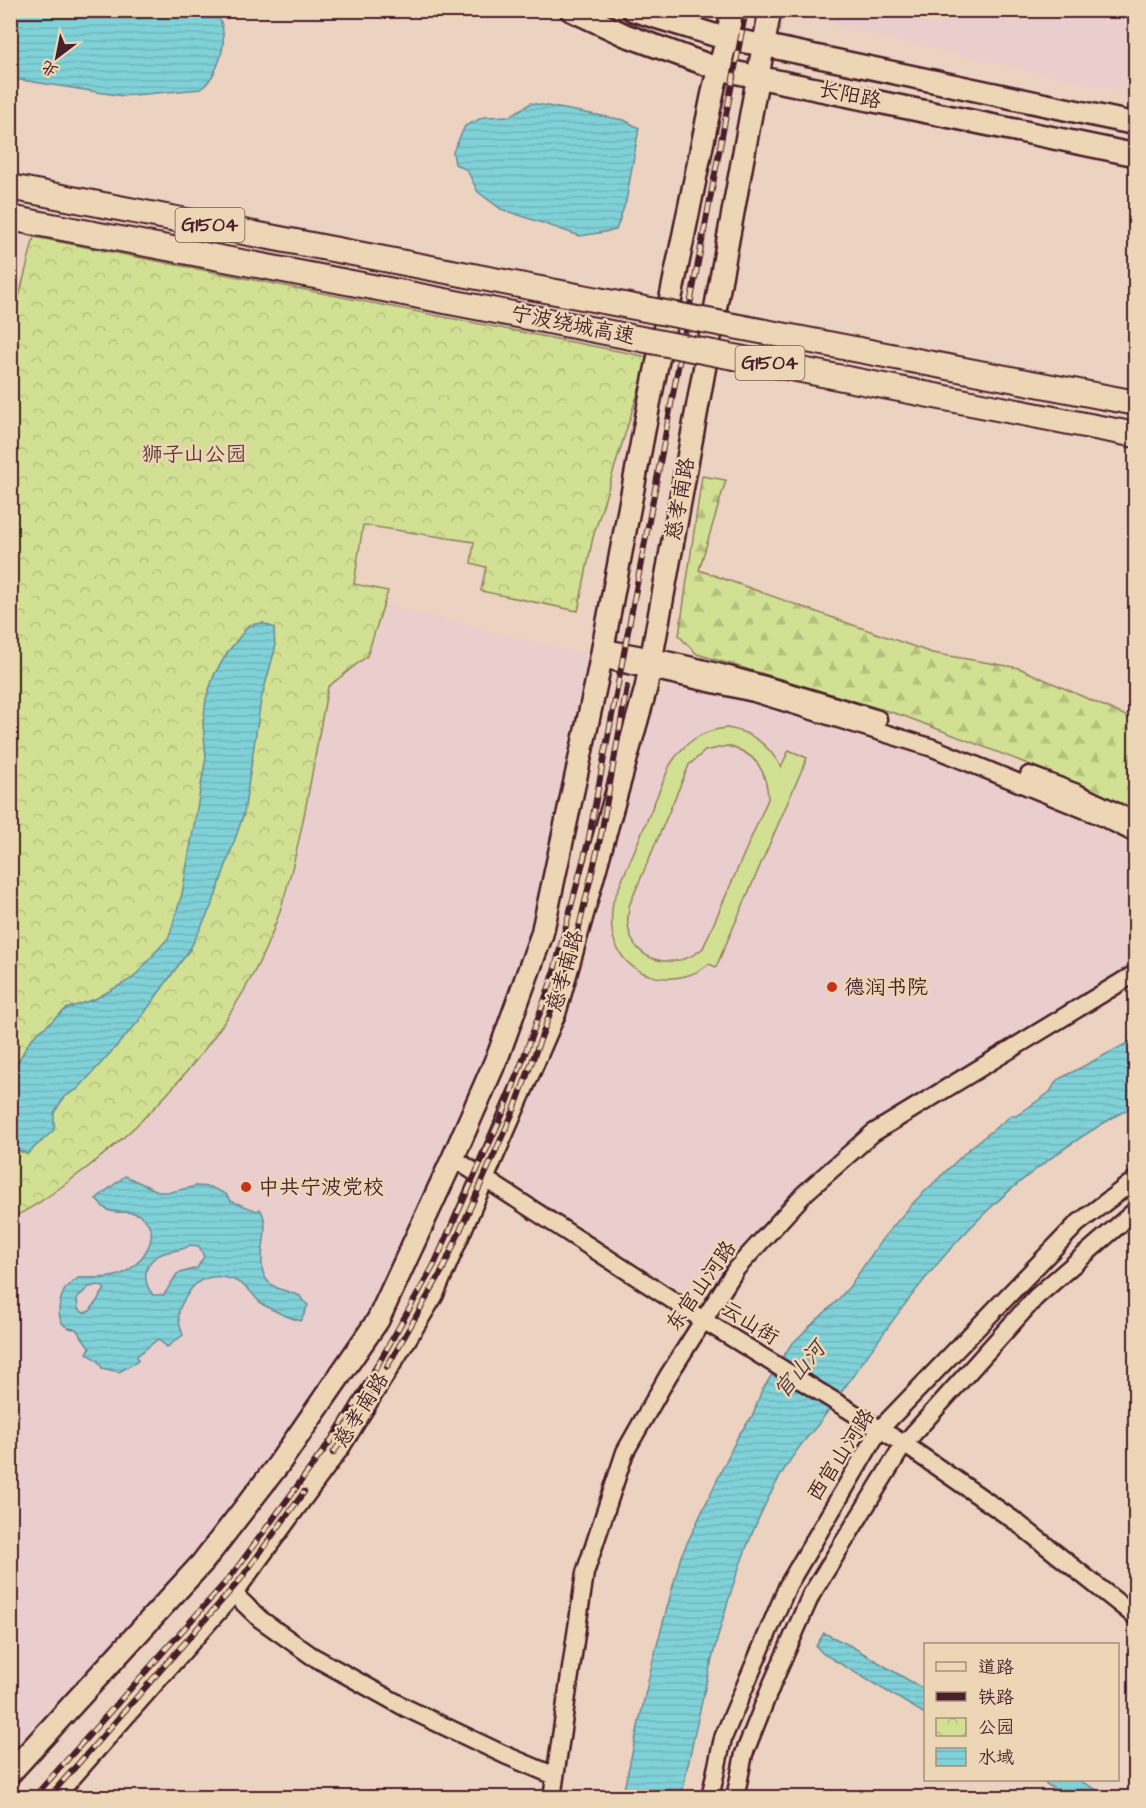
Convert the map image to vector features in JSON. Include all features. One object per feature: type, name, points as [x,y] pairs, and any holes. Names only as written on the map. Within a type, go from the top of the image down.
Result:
[{"type":"highway","name":"宁波绕城高速","points":[[10,187],[1136,403]]},
{"type":"highway","name":"宁波绕城高速","points":[[10,218],[1136,435]]},
{"type":"main road","name":"长阳路","points":[[571,10],[625,35],[719,69],[1136,155]]},
{"type":"main road","name":"长阳路","points":[[633,10],[728,39],[1136,124]]},
{"type":"main road","name":"慈孝南路","points":[[10,1773],[202,1563],[278,1465],[378,1320],[499,1053],[542,934],[602,654],[649,404],[719,69],[728,39],[732,10]]},
{"type":"main road","name":"慈孝南路","points":[[51,1797],[232,1592],[339,1446],[432,1295],[555,1012],[645,688],[770,10]]},
{"type":"street","points":[[602,654],[778,687],[924,734],[1077,793],[1136,821]]},
{"type":"street","points":[[650,662],[933,748],[1098,815],[1136,834]]},
{"type":"street","name":"东官山河路","points":[[552,1797],[585,1573],[625,1452],[668,1376],[736,1269],[805,1193],[873,1133],[1136,973]]},
{"type":"street","name":"云山街","points":[[453,1158],[703,1320],[904,1444],[1015,1521],[1136,1617]]},
{"type":"street","name":"西官山河路","points":[[710,1797],[723,1737],[788,1585],[879,1430],[1077,1224],[1136,1179]]},
{"type":"street","points":[[735,1797],[744,1754],[771,1684],[811,1594],[904,1444],[1036,1297],[1132,1217]]},
{"type":"street","points":[[232,1592],[260,1619],[312,1656],[406,1708],[555,1776]]},
{"type":"shaded area","points":[[827,11],[1135,11],[1135,94],[838,27]]},
{"type":"shaded area","name":"中共宁波党校","points":[[386,605],[589,656],[533,929],[491,1052],[371,1316],[195,1562],[11,1763],[11,1219],[33,1209],[92,1166],[145,1120],[188,1072],[231,1013],[257,969],[280,915],[299,843],[329,687],[369,656]]},
{"type":"shaded area","name":"德润书院","points":[[685,685],[891,739],[1002,782],[1135,849],[1135,962],[850,1137],[713,1284],[692,1297],[519,1187],[507,1167],[515,1135],[591,932],[647,710],[661,692]]},
{"type":"green space","name":"狮子山公园","points":[[34,237],[649,357],[593,537],[578,611],[481,591],[486,567],[471,563],[474,542],[363,525],[354,584],[388,591],[367,656],[328,687],[295,858],[279,914],[264,952],[221,1026],[195,1062],[166,1095],[104,1154],[50,1195],[11,1218],[10,333]]},
{"type":"green space","points":[[702,476],[726,480],[699,570],[932,653],[1019,668],[1135,720],[1135,811],[1067,779],[904,716],[697,654],[679,636]]},
{"type":"green space","points":[[727,728],[752,736],[771,752],[781,767],[789,750],[807,758],[716,967],[709,964],[697,972],[684,976],[657,977],[632,966],[622,956],[612,933],[613,902],[670,765],[687,744],[701,735]],"holes":[[[727,746],[746,753],[758,764],[765,780],[768,799],[703,948],[680,960],[657,960],[646,955],[631,938],[628,923],[629,906],[689,765],[705,751]]]},
{"type":"water","points":[[211,10],[221,22],[222,49],[217,67],[201,89],[123,96],[15,79],[11,67],[16,11]]},
{"type":"water","points":[[531,103],[624,120],[639,128],[626,201],[616,230],[580,236],[501,209],[478,192],[467,170],[455,164],[453,152],[465,126],[484,117],[510,116]]},
{"type":"water","points":[[263,623],[274,628],[275,649],[261,700],[244,813],[213,903],[190,949],[138,1022],[78,1089],[64,1097],[54,1113],[54,1130],[27,1154],[11,1147],[11,1074],[31,1039],[66,1009],[95,999],[133,978],[169,937],[182,894],[206,757],[203,724],[206,699],[214,675],[227,653],[249,625]]},
{"type":"water","name":"官山河","points":[[1135,1039],[1135,1105],[1048,1160],[1008,1191],[971,1227],[909,1299],[789,1462],[765,1504],[745,1551],[728,1601],[701,1703],[681,1797],[622,1798],[653,1660],[681,1556],[738,1436],[753,1415],[761,1392],[790,1346],[850,1286],[883,1238],[914,1202],[970,1148],[1012,1115],[1016,1116],[1050,1092],[1057,1080]]},
{"type":"water","points":[[125,1176],[160,1192],[171,1192],[196,1186],[210,1187],[226,1194],[231,1201],[257,1211],[260,1209],[265,1229],[263,1273],[268,1281],[277,1288],[300,1296],[308,1305],[301,1321],[262,1304],[249,1290],[234,1280],[210,1277],[195,1285],[182,1303],[179,1322],[183,1335],[167,1347],[158,1339],[137,1356],[138,1361],[119,1372],[102,1368],[98,1361],[87,1353],[90,1348],[76,1329],[69,1328],[61,1321],[59,1310],[64,1291],[78,1278],[113,1277],[124,1273],[138,1262],[148,1248],[151,1232],[148,1224],[138,1214],[110,1211],[96,1199]],"holes":[[[190,1245],[199,1246],[204,1257],[197,1268],[177,1274],[164,1295],[153,1295],[146,1281],[150,1263],[160,1255]],[[99,1285],[105,1289],[90,1311],[84,1313],[78,1309],[77,1298],[89,1287]]]},
{"type":"water","points":[[824,1633],[851,1646],[924,1689],[924,1713],[822,1653],[816,1646]]},
{"type":"water","points":[[1041,1781],[1080,1781],[1111,1797],[1069,1797]]},
{"type":"railway","points":[[33,1798],[231,1576],[332,1439],[363,1391],[434,1265],[505,1109],[552,979],[588,842],[746,10]]},
{"type":"railway","points":[[387,1367],[442,1271],[514,1110],[573,952],[601,835],[627,687]]},
{"type":"railway","points":[[333,1453],[351,1429],[370,1395]]},
{"type":"railway","points":[[48,1798],[240,1580],[304,1492]]},
{"type":"place","name":"德润书院","points":[[832,987]]},
{"type":"place","name":"中共宁波党校","points":[[246,1187]]}]
